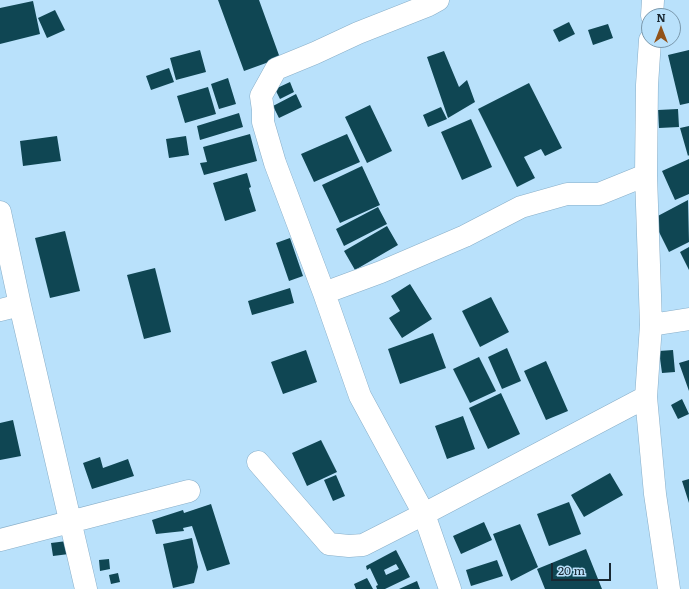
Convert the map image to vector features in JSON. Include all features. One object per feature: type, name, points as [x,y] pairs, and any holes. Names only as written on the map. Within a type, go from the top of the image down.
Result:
[{"type":"street","points":[[438,0],[429,5],[358,32],[315,53],[276,69],[261,96],[263,122],[275,163],[360,396],[424,514],[450,589]]},
{"type":"street","points":[[649,48],[647,85],[646,176],[651,325],[646,397],[655,494],[668,589]]},
{"type":"street","points":[[324,294],[381,272],[465,236],[521,207],[567,194],[599,194],[646,176]]},
{"type":"street","points":[[0,212],[10,308],[70,523],[86,589]]},
{"type":"street","points":[[651,325],[689,319]]},
{"type":"street","points":[[258,462],[329,544],[349,546],[363,545],[646,397]]},
{"type":"street","points":[[0,540],[70,523],[188,490]]},
{"type":"building","points":[[218,0],[259,0],[280,58],[244,71]]},
{"type":"building","points":[[33,1],[40,34],[0,44],[0,8]]},
{"type":"building","points":[[55,10],[65,30],[47,38],[38,18]]},
{"type":"building","points":[[569,22],[575,34],[559,42],[553,30]]},
{"type":"building","points":[[608,24],[613,38],[593,45],[588,30]]},
{"type":"building","points":[[200,50],[206,72],[176,80],[170,58]]},
{"type":"building","points":[[689,50],[689,103],[680,105],[668,55]]},
{"type":"building","points":[[444,51],[459,87],[467,80],[475,102],[448,118],[427,57]]},
{"type":"building","points":[[169,68],[174,82],[151,90],[146,76]]},
{"type":"building","points":[[228,78],[236,104],[219,109],[211,84]]},
{"type":"building","points":[[290,82],[294,92],[280,99],[275,89]]},
{"type":"building","points":[[529,83],[562,148],[545,156],[541,149],[524,157],[535,178],[517,187],[478,109]]},
{"type":"building","points":[[208,87],[216,114],[185,123],[177,96]]},
{"type":"building","points":[[296,94],[302,107],[279,118],[273,106]]},
{"type":"building","points":[[370,105],[392,151],[367,163],[345,117]]},
{"type":"building","points":[[441,107],[447,119],[428,127],[423,115]]},
{"type":"building","points":[[678,109],[679,127],[659,128],[658,110]]},
{"type":"building","points":[[239,113],[243,127],[200,140],[197,126]]},
{"type":"building","points":[[471,119],[492,167],[462,180],[441,132]]},
{"type":"building","points":[[689,126],[689,155],[688,156],[680,128]]},
{"type":"building","points":[[250,134],[257,161],[204,175],[200,163],[207,162],[203,147]]},
{"type":"building","points":[[347,134],[360,162],[314,182],[301,154]]},
{"type":"building","points":[[57,136],[61,161],[23,166],[20,141]]},
{"type":"building","points":[[186,136],[189,155],[169,158],[166,139]]},
{"type":"building","points":[[689,159],[689,194],[675,200],[662,171]]},
{"type":"building","points":[[362,166],[380,205],[340,223],[322,185]]},
{"type":"building","points":[[247,173],[251,187],[249,188],[256,211],[225,221],[213,183]]},
{"type":"building","points":[[688,200],[689,242],[669,252],[656,226],[654,218]]},
{"type":"building","points":[[378,207],[387,224],[344,246],[336,229]]},
{"type":"building","points":[[387,226],[398,245],[355,270],[344,251]]},
{"type":"building","points":[[65,231],[80,291],[50,298],[35,238]]},
{"type":"building","points":[[290,238],[303,276],[289,281],[276,243]]},
{"type":"building","points":[[689,247],[689,270],[680,252]]},
{"type":"building","points":[[155,268],[171,332],[144,339],[127,275]]},
{"type":"building","points":[[410,284],[432,319],[402,338],[389,318],[400,311],[391,296]]},
{"type":"building","points":[[290,288],[294,303],[252,315],[248,301]]},
{"type":"building","points":[[491,297],[509,332],[480,347],[462,311]]},
{"type":"building","points":[[433,333],[446,368],[400,384],[388,349]]},
{"type":"building","points":[[507,348],[521,381],[502,389],[488,357]]},
{"type":"building","points":[[306,350],[317,382],[283,394],[271,362]]},
{"type":"building","points":[[673,350],[675,372],[662,373],[659,351]]},
{"type":"building","points":[[479,357],[496,391],[470,403],[453,369]]},
{"type":"building","points":[[689,360],[689,391],[679,363]]},
{"type":"building","points":[[546,361],[568,411],[546,420],[524,371]]},
{"type":"building","points":[[501,393],[520,434],[488,449],[469,408]]},
{"type":"building","points":[[682,399],[689,414],[678,419],[671,405]]},
{"type":"building","points":[[463,416],[475,449],[447,459],[435,426]]},
{"type":"building","points":[[13,420],[21,456],[0,460],[0,423]]},
{"type":"building","points":[[321,440],[337,472],[307,486],[292,453]]},
{"type":"building","points":[[100,457],[103,468],[128,459],[134,476],[92,489],[83,463]]},
{"type":"building","points":[[610,473],[623,495],[584,517],[571,495]]},
{"type":"building","points":[[336,475],[345,496],[333,501],[324,480]]},
{"type":"building","points":[[689,479],[689,503],[682,481]]},
{"type":"building","points":[[569,502],[581,534],[549,546],[537,514]]},
{"type":"building","points":[[211,504],[230,564],[207,571],[192,526],[183,528],[184,531],[156,534],[152,520],[183,510],[184,513]]},
{"type":"building","points":[[484,522],[492,540],[461,554],[453,536]]},
{"type":"building","points":[[520,524],[538,567],[511,581],[493,534]]},
{"type":"building","points":[[192,538],[198,567],[194,583],[173,588],[163,544]]},
{"type":"building","points":[[67,541],[69,554],[53,556],[51,543]]},
{"type":"building","points":[[586,549],[602,589],[545,589],[537,569]]},
{"type":"building","points":[[396,550],[410,577],[385,589],[377,589],[376,586],[378,585],[370,568],[367,570],[366,566]],"holes":[[[396,564],[399,569],[386,575],[384,570]]]},
{"type":"building","points":[[109,559],[110,569],[100,571],[99,560]]},
{"type":"building","points":[[497,560],[503,576],[471,586],[466,570]]},
{"type":"building","points":[[118,573],[120,582],[111,584],[109,575]]},
{"type":"building","points":[[367,578],[373,589],[356,589],[354,584]]},
{"type":"building","points":[[417,581],[420,589],[399,589]]}]
